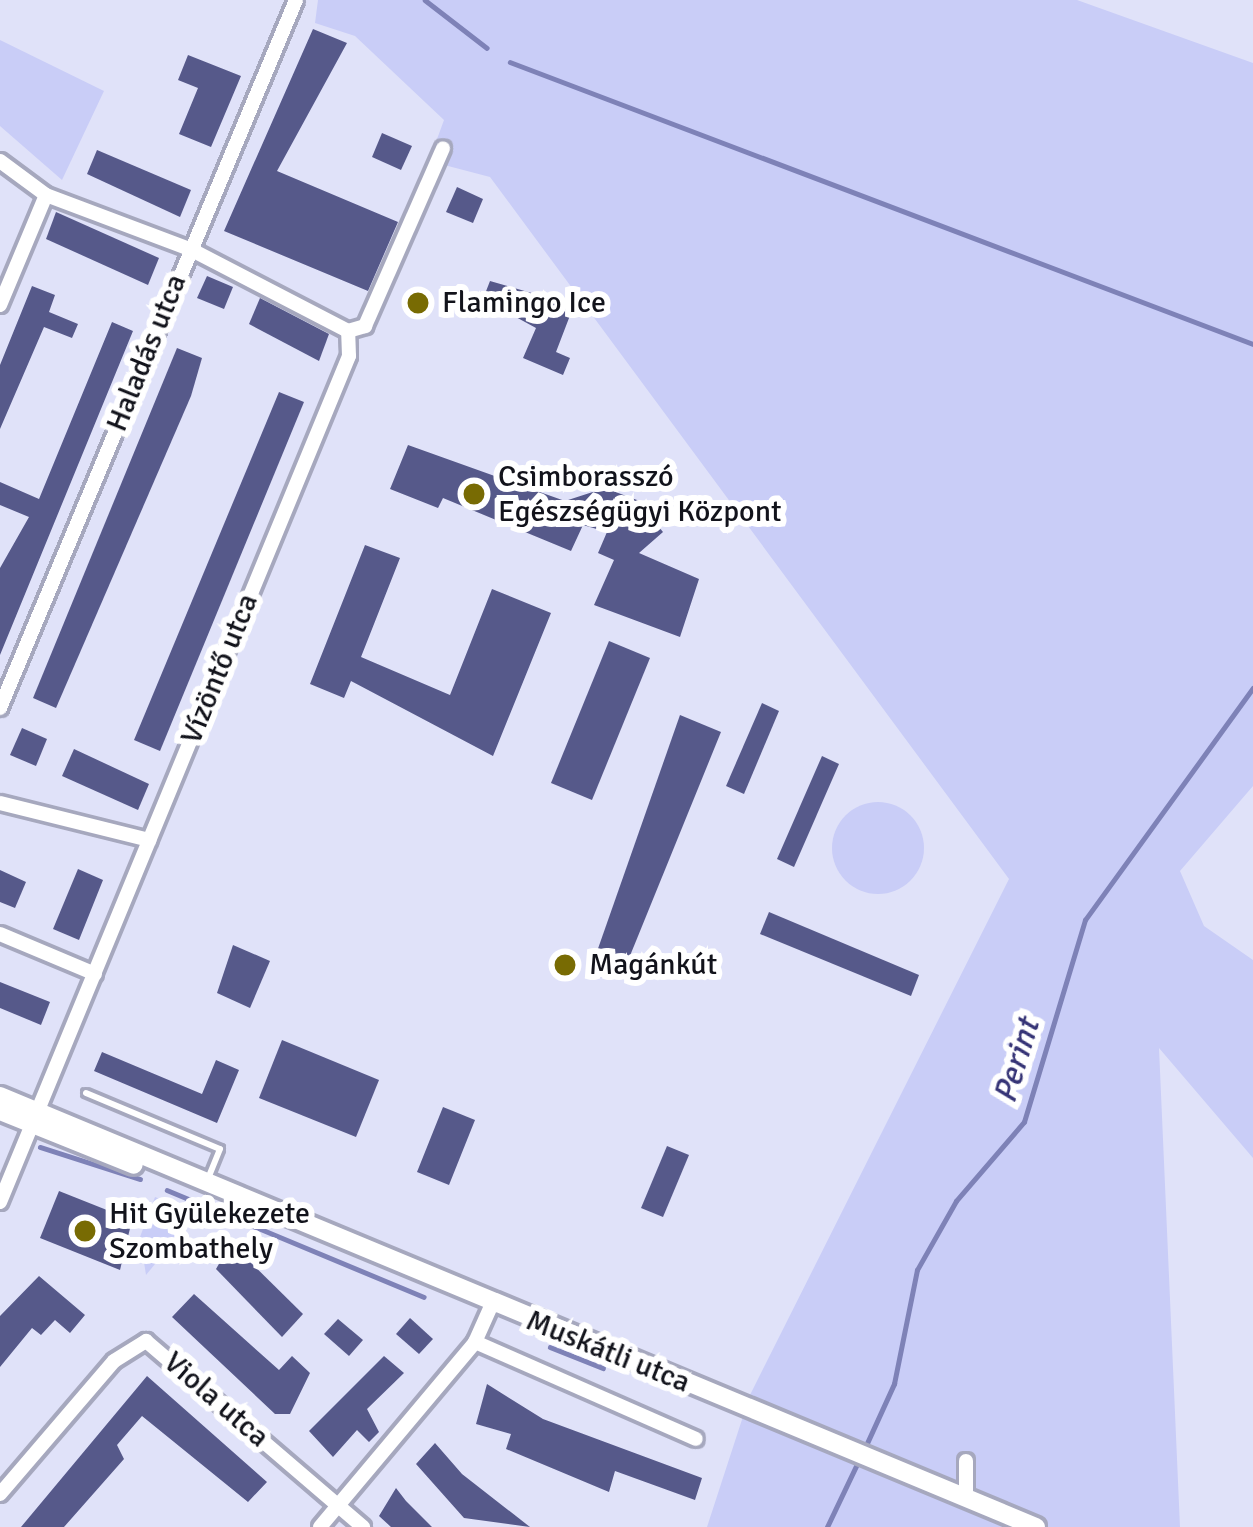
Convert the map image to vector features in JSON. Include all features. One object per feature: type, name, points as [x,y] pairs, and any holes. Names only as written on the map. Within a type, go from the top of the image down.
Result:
[{"type":"main road","name":"Muskátli utca","points":[[0,1096],[35,1118],[1036,1527]]},
{"type":"main road","name":"Muskátli utca","points":[[0,1111],[35,1118]]},
{"type":"street","name":"Haladás utca","points":[[0,708],[296,0]]},
{"type":"street","name":"Vízöntő utca","points":[[0,1202],[349,356],[349,331],[365,326],[443,148]]},
{"type":"street","points":[[0,161],[46,195],[190,248],[349,331]]},
{"type":"street","points":[[0,305],[46,195]]},
{"type":"street","points":[[0,803],[149,841]]},
{"type":"street","points":[[0,934],[94,974]]},
{"type":"street","points":[[320,1527],[475,1342],[492,1304]]},
{"type":"street","name":"Viola utca","points":[[0,1494],[113,1361],[146,1340],[338,1506]]},
{"type":"street","points":[[475,1342],[696,1438]]},
{"type":"street","points":[[966,1461],[966,1498]]},
{"type":"street","points":[[338,1506],[363,1527]]},
{"type":"lane","points":[[86,1094],[220,1149],[205,1187]]},
{"type":"shaded area","points":[[318,0],[1077,0],[1253,63],[1253,786],[1180,871],[1204,926],[1253,960],[1253,1158],[1159,1048],[1180,1527],[707,1527],[750,1395],[1009,879],[490,177],[429,161],[444,120],[355,36],[315,23]]},
{"type":"shaded area","points":[[0,40],[104,91],[62,180],[0,126]]},
{"type":"shaded area","points":[[878,802],[896,805],[911,815],[921,830],[921,866],[911,881],[896,891],[878,894],[860,891],[845,881],[835,866],[832,848],[835,830],[845,815],[860,805]]},
{"type":"shaded area","points":[[155,1197],[197,1213],[146,1275],[140,1237]]},
{"type":"building","points":[[313,29],[347,43],[277,171],[398,222],[368,291],[224,231]]},
{"type":"building","points":[[188,55],[241,76],[211,147],[179,134],[198,88],[178,80]]},
{"type":"building","points":[[382,133],[412,146],[401,170],[372,157]]},
{"type":"building","points":[[97,150],[191,190],[180,217],[87,174]]},
{"type":"building","points":[[457,187],[483,199],[473,223],[446,212]]},
{"type":"building","points":[[56,212],[159,258],[148,285],[46,239]]},
{"type":"building","points":[[207,276],[233,287],[224,309],[197,298]]},
{"type":"building","points":[[490,281],[574,305],[556,352],[570,358],[563,375],[523,358],[536,328],[483,299]]},
{"type":"building","points":[[32,286],[55,295],[49,312],[78,324],[72,338],[44,327],[0,429],[0,365]]},
{"type":"building","points":[[260,298],[329,334],[319,361],[249,324]]},
{"type":"building","points":[[112,322],[133,331],[0,655],[0,568],[29,517],[0,505],[0,482],[39,499]]},
{"type":"building","points":[[177,348],[202,358],[191,396],[56,708],[33,698]]},
{"type":"building","points":[[279,392],[304,402],[160,751],[134,740]]},
{"type":"building","name":"Csimborasszó Egészségügyi Központ","points":[[408,445],[565,501],[605,488],[637,500],[663,532],[639,553],[699,579],[680,637],[594,605],[614,560],[598,553],[607,532],[583,525],[571,551],[443,498],[438,508],[390,489]]},
{"type":"building","points":[[365,545],[400,558],[361,657],[450,695],[492,589],[551,613],[493,756],[351,681],[344,698],[310,684]]},
{"type":"building","points":[[609,641],[650,658],[592,800],[551,783]]},
{"type":"building","points":[[762,703],[779,711],[744,794],[726,786]]},
{"type":"building","points":[[680,715],[721,732],[623,973],[594,960]]},
{"type":"building","points":[[22,728],[47,739],[36,766],[10,755]]},
{"type":"building","points":[[74,749],[149,784],[138,810],[62,776]]},
{"type":"building","points":[[822,756],[839,764],[794,867],[777,859]]},
{"type":"building","points":[[78,869],[103,880],[79,940],[53,929]]},
{"type":"building","points":[[0,870],[26,882],[15,908],[0,902]]},
{"type":"building","points":[[769,912],[919,975],[911,996],[760,934]]},
{"type":"building","points":[[233,945],[270,961],[250,1008],[217,993]]},
{"type":"building","points":[[0,982],[50,1002],[41,1025],[0,1008]]},
{"type":"building","points":[[282,1040],[379,1080],[356,1137],[259,1098]]},
{"type":"building","points":[[102,1052],[202,1094],[216,1060],[239,1070],[217,1123],[94,1071]]},
{"type":"building","points":[[443,1107],[475,1120],[449,1185],[417,1172]]},
{"type":"building","points":[[667,1146],[689,1155],[663,1217],[641,1208]]},
{"type":"building","name":"Hit Gyülekezete Szombathely","points":[[59,1191],[132,1220],[120,1270],[40,1238]]},
{"type":"building","points":[[231,1243],[303,1314],[282,1337],[216,1269]]},
{"type":"building","points":[[39,1276],[85,1315],[70,1333],[55,1320],[41,1335],[32,1328],[0,1367],[0,1316]]},
{"type":"building","points":[[194,1294],[279,1370],[292,1356],[310,1373],[290,1414],[275,1414],[172,1317]]},
{"type":"building","points":[[410,1318],[433,1339],[419,1354],[396,1334]]},
{"type":"building","points":[[338,1319],[363,1340],[349,1356],[324,1334]]},
{"type":"building","points":[[384,1356],[404,1373],[367,1409],[379,1432],[369,1442],[357,1430],[333,1457],[309,1431]]},
{"type":"building","points":[[147,1376],[267,1482],[248,1502],[142,1416],[117,1445],[124,1459],[64,1527],[21,1527]]},
{"type":"building","points":[[487,1384],[543,1419],[702,1478],[695,1500],[615,1471],[609,1492],[506,1449],[511,1434],[476,1424]]},
{"type":"building","points":[[435,1443],[462,1474],[530,1527],[464,1518],[416,1464]]},
{"type":"building","points":[[396,1488],[432,1527],[391,1527],[379,1516]]},
{"type":"waterway","points":[[425,0],[487,48]]},
{"type":"waterway","points":[[510,62],[1253,344]]},
{"type":"waterway","name":"Perint","points":[[863,1452],[894,1384],[917,1270],[956,1201],[1024,1122],[1085,920],[1253,688]]},
{"type":"waterway","points":[[40,1147],[140,1179]]},
{"type":"waterway","points":[[167,1190],[424,1297]]},
{"type":"waterway","points":[[550,1347],[603,1368]]},
{"type":"waterway","name":"Perint","points":[[827,1527],[858,1462]]},
{"type":"place","name":"Flamingo Ice","points":[[418,303]]},
{"type":"place","name":"Csimborasszó Egészségügyi Központ","points":[[474,494]]},
{"type":"place","name":"Magánkút","points":[[565,965]]},
{"type":"place","name":"Hit Gyülekezete Szombathely","points":[[85,1231]]}]
